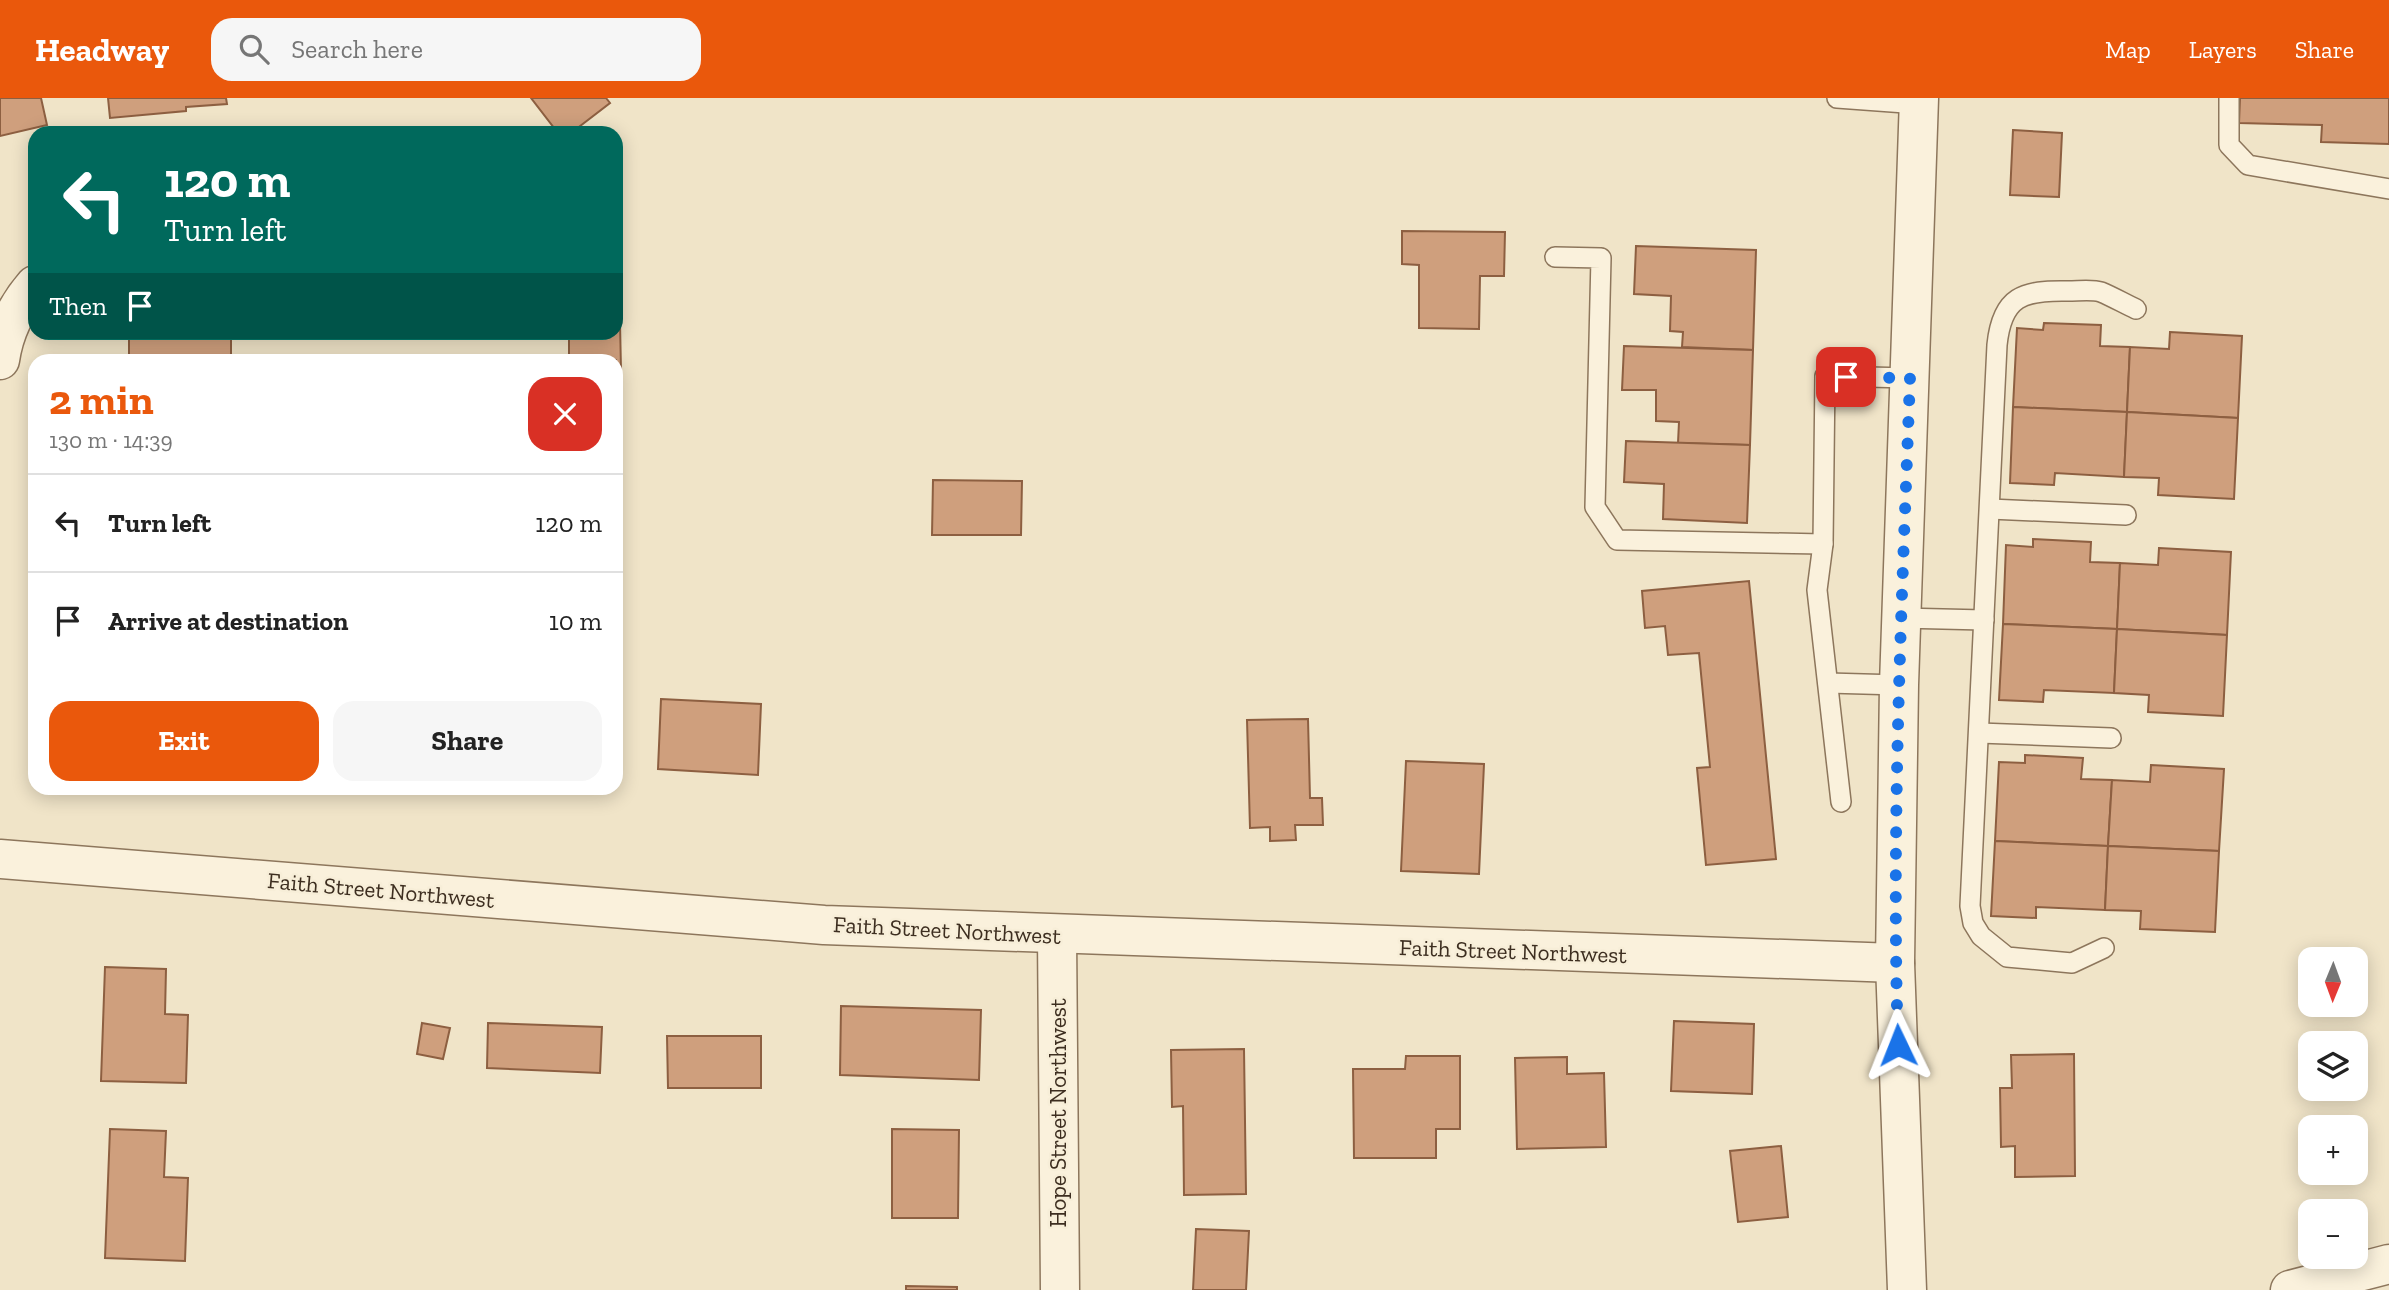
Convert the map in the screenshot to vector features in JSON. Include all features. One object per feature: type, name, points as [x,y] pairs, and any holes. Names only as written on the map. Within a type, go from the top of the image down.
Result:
[{"type":"street","points":[[1907,1290],[1895,963],[1899,685],[1919,101]]},
{"type":"street","points":[[0,360],[2,345],[17,306],[28,293]]},
{"type":"street","name":"Faith Street Northwest","points":[[0,859],[824,925],[1895,963]]},
{"type":"street","name":"Hope Street Northwest","points":[[1057,935],[1060,1290]]},
{"type":"street","points":[[2290,1290],[2389,1264]]},
{"type":"lane","points":[[1837,98],[1919,101]]},
{"type":"lane","points":[[2229,98],[2229,145],[2248,165],[2389,189]]},
{"type":"lane","points":[[1555,257],[1601,258],[1595,507],[1617,540],[1823,544]]},
{"type":"lane","points":[[2104,948],[2072,963],[2007,957],[1986,942],[1973,923],[1970,906],[1998,336],[2010,306],[2028,293],[2098,291],[2136,309]]},
{"type":"lane","points":[[1841,802],[1817,590],[1823,544],[1825,376],[1910,378]]},
{"type":"lane","points":[[1990,509],[2126,515]]},
{"type":"lane","points":[[1901,618],[1984,620]]},
{"type":"lane","points":[[1828,683],[1899,685]]},
{"type":"lane","points":[[1979,733],[2111,738]]},
{"type":"building","points":[[0,98],[41,98],[47,125],[28,126],[28,129],[0,136]]},
{"type":"building","points":[[108,98],[226,98],[227,104],[110,118]]},
{"type":"building","points":[[531,98],[606,98],[610,103],[580,126],[553,126]]},
{"type":"building","points":[[2240,98],[2389,98],[2389,144],[2321,142],[2322,125],[2239,123]]},
{"type":"building","points":[[2013,130],[2062,133],[2059,197],[2010,195]]},
{"type":"building","points":[[1402,231],[1505,232],[1504,276],[1480,276],[1479,329],[1419,328],[1419,265],[1402,264]]},
{"type":"building","points":[[1636,246],[1756,250],[1753,350],[1682,347],[1683,332],[1670,331],[1671,296],[1634,294]]},
{"type":"building","points":[[2044,323],[2101,325],[2100,346],[2130,347],[2127,412],[2013,407],[2017,328],[2043,330]]},
{"type":"building","points":[[2170,332],[2242,336],[2238,418],[2127,412],[2130,347],[2169,349]]},
{"type":"building","points":[[129,340],[231,340],[231,354],[129,354]]},
{"type":"building","points":[[569,340],[620,340],[621,354],[569,354]]},
{"type":"building","points":[[1624,346],[1753,350],[1750,445],[1678,443],[1679,422],[1656,421],[1656,390],[1622,390]]},
{"type":"building","points":[[2013,407],[2127,412],[2124,477],[2055,473],[2054,485],[2010,483]]},
{"type":"building","points":[[2127,412],[2238,418],[2234,499],[2158,495],[2159,478],[2124,477]]},
{"type":"building","points":[[1626,441],[1750,445],[1747,523],[1663,519],[1664,484],[1624,482]]},
{"type":"building","points":[[933,480],[1022,481],[1021,535],[932,535]]},
{"type":"building","points":[[2033,539],[2091,542],[2090,562],[2120,563],[2117,629],[2003,624],[2006,545],[2033,547]]},
{"type":"building","points":[[2159,548],[2231,552],[2227,635],[2117,629],[2120,563],[2158,565]]},
{"type":"building","points":[[1749,581],[1776,859],[1706,865],[1697,768],[1710,767],[1699,653],[1668,655],[1665,626],[1645,628],[1642,591]]},
{"type":"building","points":[[2003,624],[2117,629],[2114,693],[2044,690],[2043,702],[1999,700]]},
{"type":"building","points":[[2117,629],[2227,635],[2223,716],[2148,712],[2149,695],[2114,693]]},
{"type":"building","points":[[661,699],[761,704],[758,775],[658,769]]},
{"type":"building","points":[[1308,719],[1310,798],[1322,798],[1323,825],[1295,825],[1296,840],[1270,841],[1270,827],[1250,828],[1247,720]]},
{"type":"building","points":[[2025,755],[2083,758],[2081,779],[2112,780],[2108,846],[1995,841],[1999,762],[2025,763]]},
{"type":"building","points":[[1406,761],[1484,764],[1479,874],[1401,871]]},
{"type":"building","points":[[2151,765],[2224,769],[2219,851],[2108,846],[2112,780],[2150,782]]},
{"type":"building","points":[[1995,841],[2108,846],[2105,910],[2036,907],[2036,918],[1991,916]]},
{"type":"building","points":[[2108,846],[2219,851],[2215,932],[2140,929],[2141,911],[2105,910]]},
{"type":"building","points":[[105,967],[166,969],[165,1014],[188,1015],[186,1083],[101,1081]]},
{"type":"building","points":[[841,1006],[981,1010],[979,1080],[840,1075]]},
{"type":"building","points":[[1674,1021],[1754,1024],[1752,1094],[1671,1091]]},
{"type":"building","points":[[422,1023],[450,1028],[443,1059],[417,1054]]},
{"type":"building","points":[[488,1023],[602,1027],[600,1073],[487,1068]]},
{"type":"building","points":[[667,1036],[761,1036],[761,1088],[668,1088]]},
{"type":"building","points":[[1244,1049],[1246,1194],[1184,1195],[1183,1106],[1172,1107],[1171,1050]]},
{"type":"building","points":[[2074,1054],[2075,1176],[2015,1177],[2015,1146],[2001,1147],[2000,1088],[2012,1088],[2011,1055]]},
{"type":"building","points":[[1406,1056],[1460,1056],[1460,1129],[1436,1129],[1436,1158],[1354,1158],[1353,1069],[1405,1069]]},
{"type":"building","points":[[1567,1057],[1567,1074],[1604,1073],[1606,1147],[1517,1149],[1515,1058]]},
{"type":"building","points":[[110,1129],[166,1131],[164,1177],[188,1178],[185,1261],[105,1258]]},
{"type":"building","points":[[892,1129],[959,1130],[958,1218],[892,1218]]},
{"type":"building","points":[[1781,1146],[1788,1217],[1738,1222],[1730,1151]]},
{"type":"building","points":[[1196,1229],[1249,1231],[1246,1290],[1193,1290]]},
{"type":"building","points":[[906,1286],[957,1287],[957,1290],[906,1290]]},
{"type":"route","points":[[1846,377],[1910,378],[1899,685],[1895,963],[1898,1045]]}]
